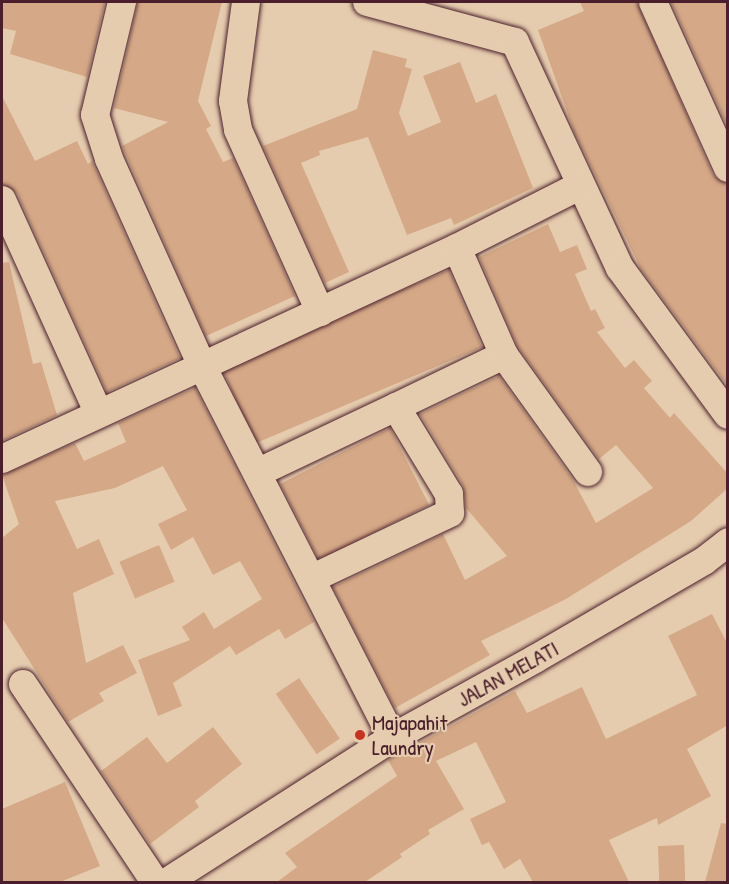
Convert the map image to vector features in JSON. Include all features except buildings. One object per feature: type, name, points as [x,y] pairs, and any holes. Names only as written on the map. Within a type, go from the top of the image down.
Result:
[{"type":"street","points":[[122,2],[95,115],[109,159],[202,366],[259,472],[392,738]]},
{"type":"street","points":[[246,2],[233,101],[238,130],[320,312]]},
{"type":"street","points":[[370,2],[515,42],[579,186],[639,299],[728,415]]},
{"type":"street","points":[[653,2],[728,168]]},
{"type":"street","points":[[2,459],[98,412],[457,248],[579,186]]},
{"type":"street","points":[[2,200],[98,412]]},
{"type":"street","points":[[457,248],[504,356],[588,472]]},
{"type":"street","points":[[259,472],[504,356]]},
{"type":"street","points":[[313,578],[450,513],[450,494],[396,407]]},
{"type":"street","name":"JALAN MELATI","points":[[167,882],[392,738],[536,660],[704,561],[728,542]]},
{"type":"street","points":[[23,684],[155,882]]},
{"type":"place","name":"Majapahit Laundry","points":[[360,735]]}]
